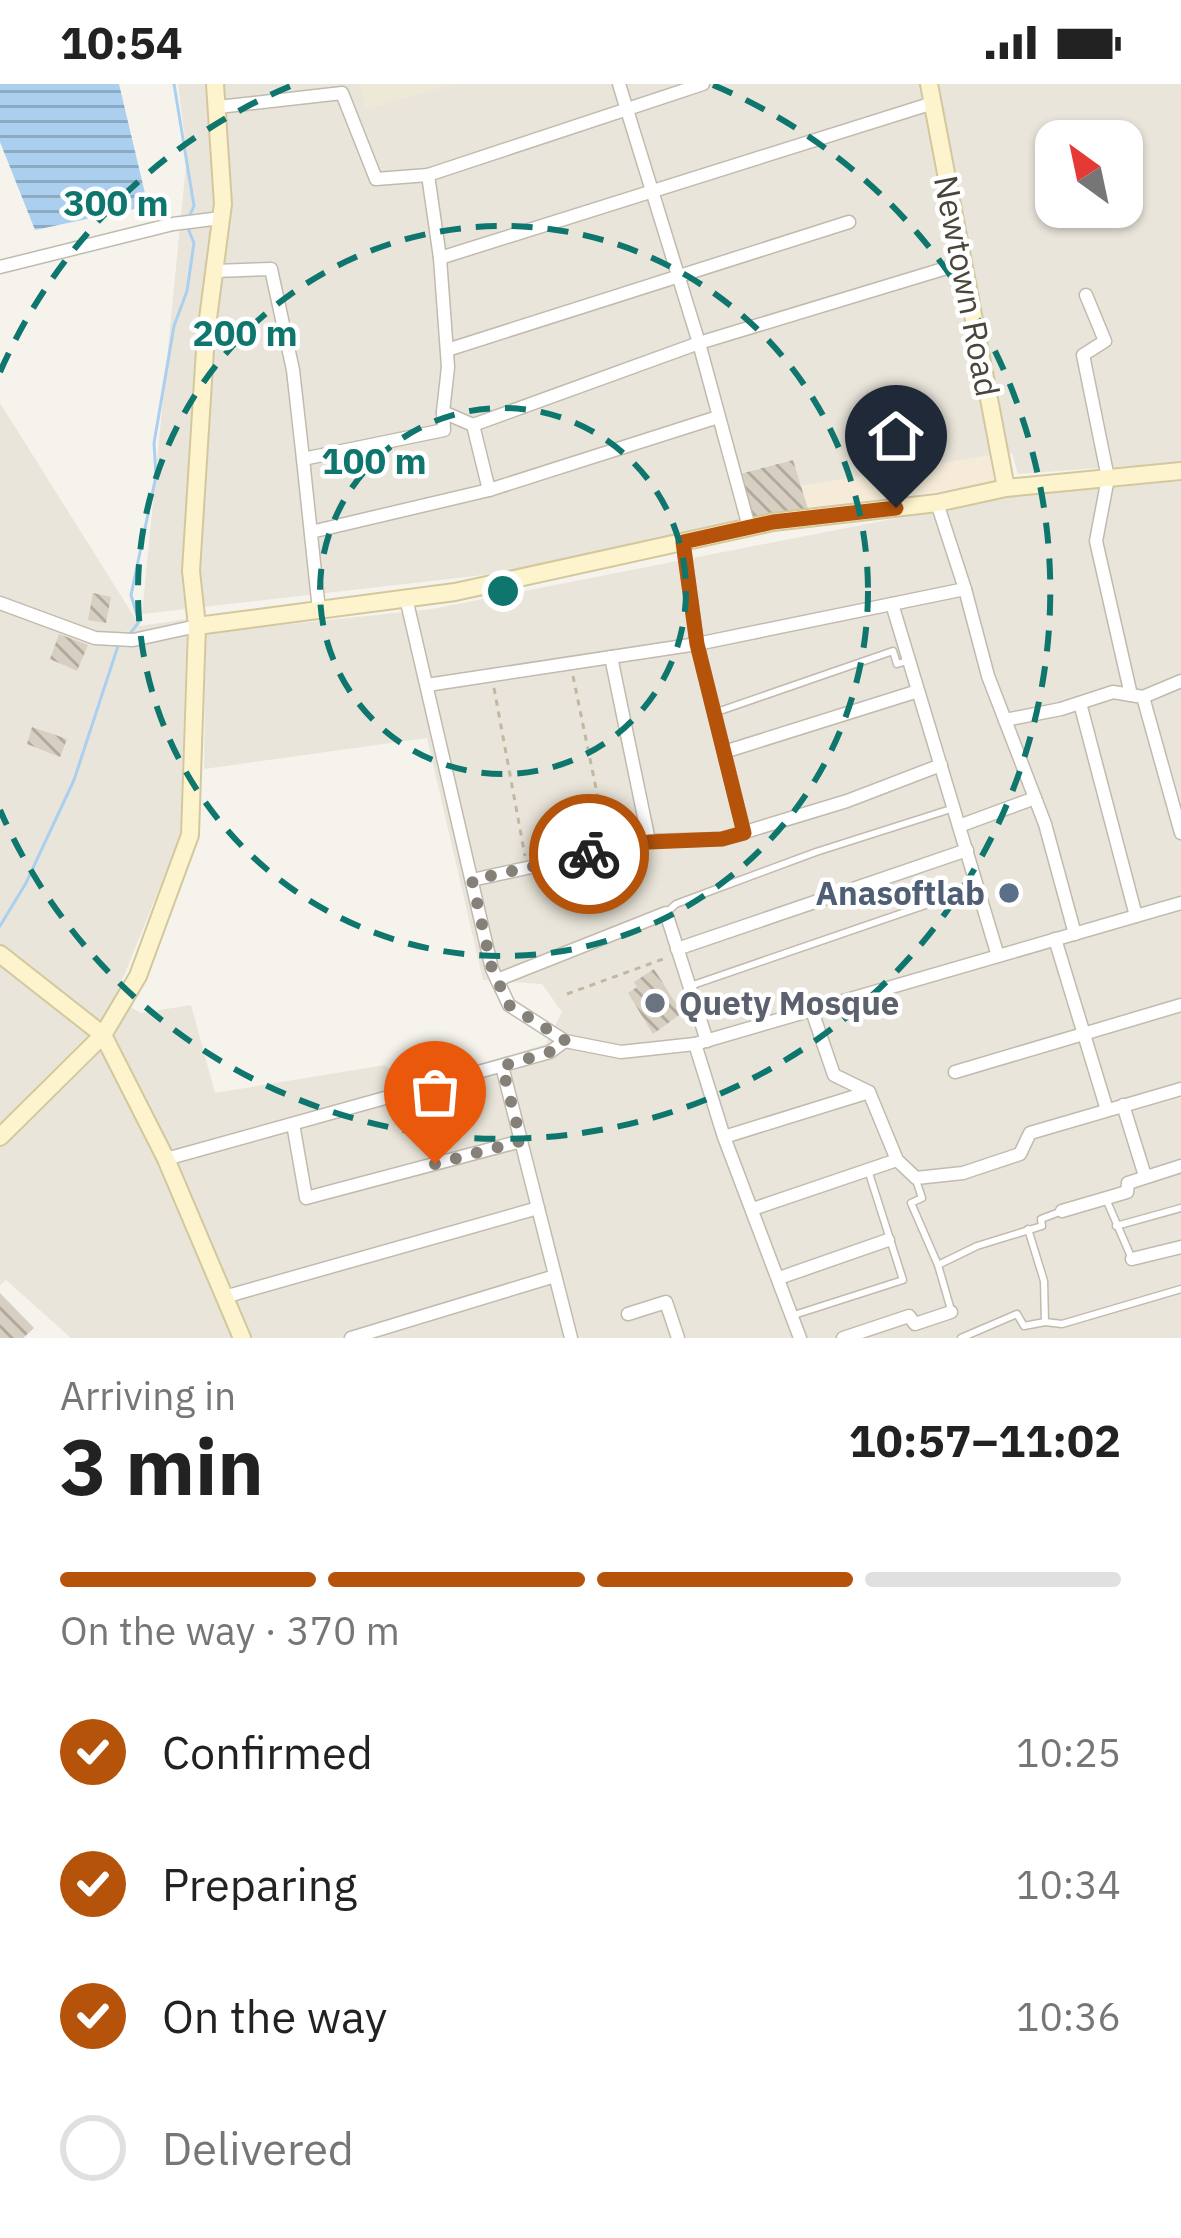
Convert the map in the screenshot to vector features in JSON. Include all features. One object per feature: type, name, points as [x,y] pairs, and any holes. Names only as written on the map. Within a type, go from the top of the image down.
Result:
[{"type":"street","points":[[0,1137],[103,1035],[138,976],[190,835],[197,626],[191,571],[206,334],[221,218],[214,84]]},
{"type":"street","points":[[619,84],[699,343],[749,527]]},
{"type":"street","points":[[218,107],[341,93],[376,179],[428,175],[703,84]]},
{"type":"street","name":"Newtown Road","points":[[929,84],[1006,488]]},
{"type":"street","points":[[440,258],[933,103]]},
{"type":"street","points":[[303,459],[445,430],[447,350],[428,175]]},
{"type":"street","points":[[0,267],[172,224],[221,218]]},
{"type":"street","points":[[447,350],[849,222]]},
{"type":"street","points":[[442,412],[473,425],[699,343],[963,263]]},
{"type":"street","points":[[214,271],[271,269],[292,370],[319,610]]},
{"type":"street","points":[[1086,295],[1105,341],[1083,355],[1108,478],[1096,541],[1137,696],[1177,803],[1181,833]]},
{"type":"street","points":[[311,532],[489,490],[718,417]]},
{"type":"street","points":[[473,425],[489,490]]},
{"type":"street","points":[[0,603],[95,638],[134,640],[197,626],[455,592],[749,527],[937,503],[1006,488],[1181,471]]},
{"type":"street","points":[[937,503],[988,676],[1035,798],[1075,934]]},
{"type":"street","points":[[683,542],[697,644],[744,833]]},
{"type":"street","points":[[427,685],[697,644],[965,589]]},
{"type":"street","points":[[406,598],[497,980],[509,1005],[566,1041],[621,1052],[701,1042],[1181,903]]},
{"type":"street","points":[[892,604],[998,956]]},
{"type":"street","points":[[611,657],[649,842]]},
{"type":"street","points":[[1005,720],[1113,692],[1137,696],[1181,681]]},
{"type":"street","points":[[724,752],[918,691]]},
{"type":"street","points":[[1080,703],[1136,916]]},
{"type":"street","points":[[472,880],[649,842],[722,839],[848,801],[940,765]]},
{"type":"street","points":[[959,826],[1035,798]]},
{"type":"street","points":[[678,951],[967,850]]},
{"type":"street","points":[[497,980],[666,913],[689,986],[724,1137],[799,1338]]},
{"type":"street","points":[[1055,939],[1107,1110]]},
{"type":"street","points":[[0,954],[103,1035],[166,1159],[242,1338]]},
{"type":"street","points":[[955,1072],[1181,1005]]},
{"type":"street","points":[[812,1012],[834,1075],[869,1092],[897,1160],[916,1178],[963,1173],[1020,1154],[1030,1133],[1181,1089]]},
{"type":"street","points":[[166,1159],[550,1052],[566,1041]]},
{"type":"street","points":[[502,1066],[571,1338]]},
{"type":"street","points":[[724,1137],[869,1092]]},
{"type":"street","points":[[1123,1105],[1145,1176]]},
{"type":"street","points":[[293,1124],[306,1198],[521,1141]]},
{"type":"street","points":[[753,1209],[897,1160]]},
{"type":"street","points":[[1062,1211],[1127,1192],[1128,1183],[1181,1166]]},
{"type":"street","points":[[224,1297],[538,1208]]},
{"type":"street","points":[[779,1278],[888,1240]]},
{"type":"street","points":[[1132,1259],[1181,1247]]},
{"type":"street","points":[[352,1338],[555,1276]]},
{"type":"street","points":[[628,1314],[666,1302],[678,1338]]},
{"type":"street","points":[[843,1338],[909,1316],[915,1324],[951,1312]]},
{"type":"lane","points":[[715,713],[892,651],[897,664],[909,661]]},
{"type":"lane","points":[[666,913],[676,904],[816,852],[954,808]]},
{"type":"lane","points":[[689,986],[977,887]]},
{"type":"lane","points":[[792,1316],[903,1280],[868,1170]]},
{"type":"lane","points":[[916,1178],[922,1198],[910,1203],[938,1264],[951,1312]]},
{"type":"lane","points":[[1106,1199],[1132,1259]]},
{"type":"lane","points":[[1116,1226],[1181,1208]]},
{"type":"lane","points":[[938,1264],[1042,1226],[1040,1219],[1062,1211]]},
{"type":"lane","points":[[1028,1229],[1044,1282],[1045,1322]]},
{"type":"lane","points":[[961,1338],[1016,1314],[1024,1326],[1062,1324],[1181,1289]]},
{"type":"path","points":[[571,663],[608,850]]},
{"type":"path","points":[[491,675],[527,868]]},
{"type":"path","points":[[567,994],[678,951]]},
{"type":"shaded area","points":[[178,84],[1181,84],[1181,462],[1018,474],[1012,453],[801,486],[792,460],[728,476],[741,520],[492,574],[142,614],[187,155]]},
{"type":"shaded area","points":[[360,84],[454,84],[365,110]]},
{"type":"shaded area","points":[[0,403],[140,626],[187,619],[180,837],[115,998],[141,1013],[191,1005],[215,1093],[385,1065],[406,1087],[546,1044],[562,1012],[542,984],[483,980],[427,738],[204,769],[206,633],[432,609],[1005,497],[1181,481],[1181,1338],[71,1338],[6,1280],[0,1285]]},
{"type":"shaded area","points":[[990,455],[994,484],[808,509],[801,486]]},
{"type":"water","points":[[0,84],[119,84],[148,206],[35,230],[0,142]]},
{"type":"building","points":[[793,460],[808,509],[753,521],[739,474]]},
{"type":"building","points":[[93,593],[111,597],[106,623],[88,620]]},
{"type":"building","points":[[59,634],[88,645],[77,671],[50,659]]},
{"type":"building","points":[[32,727],[67,739],[60,757],[27,744]]},
{"type":"building","name":"Quety Mosque","points":[[654,969],[682,1013],[653,1034],[628,993],[637,987],[634,982]]},
{"type":"building","points":[[0,1293],[34,1328],[23,1338],[0,1338]]},
{"type":"waterway","points":[[174,84],[194,206],[189,217]]},
{"type":"waterway","points":[[129,635],[139,622],[131,595],[156,476],[154,443],[174,326],[187,291],[194,243],[187,226]]},
{"type":"waterway","points":[[0,926],[26,883],[74,780],[118,646]]},
{"type":"way so far","points":[[435,1164],[521,1141],[502,1066],[550,1052],[566,1041],[509,1005],[492,969],[472,880],[589,854]]},
{"type":"place","name":"Anasoftlab","points":[[1009,893]]},
{"type":"place","name":"Quety Mosque","points":[[655,1003]]},
{"type":"route","points":[[589,854],[649,842],[722,839],[744,833],[697,644],[683,542],[773,522],[896,508]]}]
